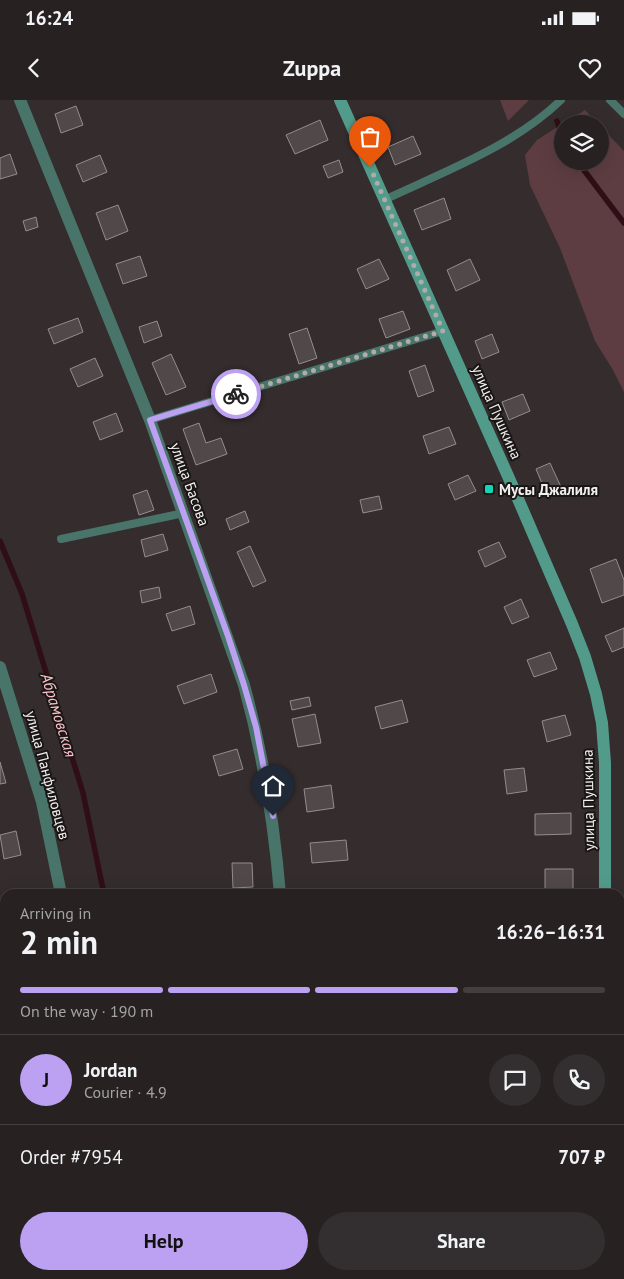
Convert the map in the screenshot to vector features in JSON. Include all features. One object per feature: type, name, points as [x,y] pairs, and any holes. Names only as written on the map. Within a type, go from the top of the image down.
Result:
[{"type":"street","name":"улица Басова","points":[[20,100],[150,420],[228,636],[256,727],[273,816],[280,889]]},
{"type":"street","name":"улица Пушкина","points":[[340,100],[512,485],[585,657],[596,694],[602,724],[605,763],[605,889]]},
{"type":"street","name":"улица Панфиловцев","points":[[0,667],[42,802],[60,889]]},
{"type":"lane","points":[[384,200],[479,155],[513,136],[561,100]]},
{"type":"lane","points":[[610,100],[624,114]]},
{"type":"lane","points":[[150,420],[443,331]]},
{"type":"lane","points":[[62,539],[184,512]]},
{"type":"shaded area","points":[[500,100],[529,100],[508,121]]},
{"type":"shaded area","points":[[585,110],[590,115],[577,115]]},
{"type":"shaded area","points":[[554,129],[554,170],[609,170],[609,135],[624,151],[624,392],[595,341],[560,248],[530,185],[525,155],[537,140]]},
{"type":"building","points":[[76,106],[83,125],[61,133],[55,114]]},
{"type":"building","points":[[320,120],[328,140],[295,154],[286,135]]},
{"type":"building","points":[[413,136],[421,154],[395,165],[388,147]]},
{"type":"building","points":[[10,154],[17,174],[0,179],[0,158]]},
{"type":"building","points":[[100,155],[107,172],[83,182],[76,165]]},
{"type":"building","points":[[339,160],[343,172],[328,178],[323,166]]},
{"type":"building","points":[[444,198],[451,219],[422,230],[414,210]]},
{"type":"building","points":[[118,205],[128,231],[106,240],[96,213]]},
{"type":"building","points":[[36,217],[38,227],[26,231],[23,221]]},
{"type":"building","points":[[140,256],[147,276],[123,284],[116,264]]},
{"type":"building","points":[[379,259],[389,279],[366,289],[357,269]]},
{"type":"building","points":[[470,259],[480,280],[456,291],[447,270]]},
{"type":"building","points":[[403,311],[410,329],[386,338],[379,319]]},
{"type":"building","points":[[78,318],[83,332],[54,344],[48,329]]},
{"type":"building","points":[[157,321],[162,336],[144,343],[139,327]]},
{"type":"building","points":[[307,328],[317,358],[299,364],[289,334]]},
{"type":"building","points":[[492,334],[499,352],[482,359],[475,341]]},
{"type":"building","points":[[171,354],[186,387],[166,395],[152,363]]},
{"type":"building","points":[[95,358],[103,376],[78,387],[70,369]]},
{"type":"building","points":[[425,365],[434,391],[418,397],[409,371]]},
{"type":"building","points":[[523,394],[530,411],[509,420],[502,402]]},
{"type":"building","points":[[116,413],[123,431],[100,440],[93,422]]},
{"type":"building","points":[[199,423],[206,443],[221,438],[227,454],[196,465],[183,429]]},
{"type":"building","points":[[449,427],[456,444],[429,454],[423,436]]},
{"type":"building","points":[[550,463],[561,487],[546,493],[536,469]]},
{"type":"building","points":[[468,475],[476,491],[455,500],[448,484]]},
{"type":"building","points":[[147,490],[154,510],[139,515],[133,495]]},
{"type":"building","points":[[379,496],[382,509],[363,513],[360,500]]},
{"type":"building","points":[[245,511],[249,522],[230,530],[226,519]]},
{"type":"building","points":[[163,534],[168,550],[145,557],[141,540]]},
{"type":"building","points":[[499,542],[506,557],[485,567],[478,551]]},
{"type":"building","points":[[250,546],[266,581],[253,587],[237,552]]},
{"type":"building","points":[[616,559],[624,580],[624,595],[602,603],[590,569]]},
{"type":"building","points":[[159,587],[161,598],[142,603],[140,591]]},
{"type":"building","points":[[521,599],[529,617],[512,624],[504,607]]},
{"type":"building","points":[[190,606],[195,624],[172,631],[166,614]]},
{"type":"building","points":[[624,628],[624,647],[612,652],[605,636]]},
{"type":"building","points":[[550,652],[557,669],[534,677],[527,660]]},
{"type":"building","points":[[211,674],[217,692],[184,704],[177,686]]},
{"type":"building","points":[[309,697],[311,706],[292,710],[290,701]]},
{"type":"building","points":[[402,700],[408,722],[381,729],[375,707]]},
{"type":"building","points":[[315,714],[321,743],[298,747],[292,719]]},
{"type":"building","points":[[565,715],[571,735],[547,742],[542,721]]},
{"type":"building","points":[[237,749],[243,769],[219,776],[213,756]]},
{"type":"building","points":[[0,762],[6,783],[0,784]]},
{"type":"building","points":[[524,768],[527,791],[507,794],[504,770]]},
{"type":"building","points":[[331,785],[334,808],[307,812],[304,789]]},
{"type":"building","points":[[571,813],[571,834],[535,835],[535,814]]},
{"type":"building","points":[[16,831],[21,855],[4,859],[0,835]]},
{"type":"building","points":[[346,840],[348,860],[312,863],[310,843]]},
{"type":"building","points":[[232,863],[252,863],[253,887],[233,888]]},
{"type":"building","points":[[545,869],[573,869],[573,889],[545,889]]},
{"type":"waterway","points":[[584,170],[624,223]]},
{"type":"waterway","name":"Абрамовская","points":[[0,541],[22,594],[83,793],[103,889]]},
{"type":"way so far","points":[[236,394],[443,331],[370,167]]},
{"type":"place","name":"Мусы Джалиля","points":[[489,489]]},
{"type":"route","points":[[236,394],[150,420],[244,685],[256,727],[273,816]]}]
